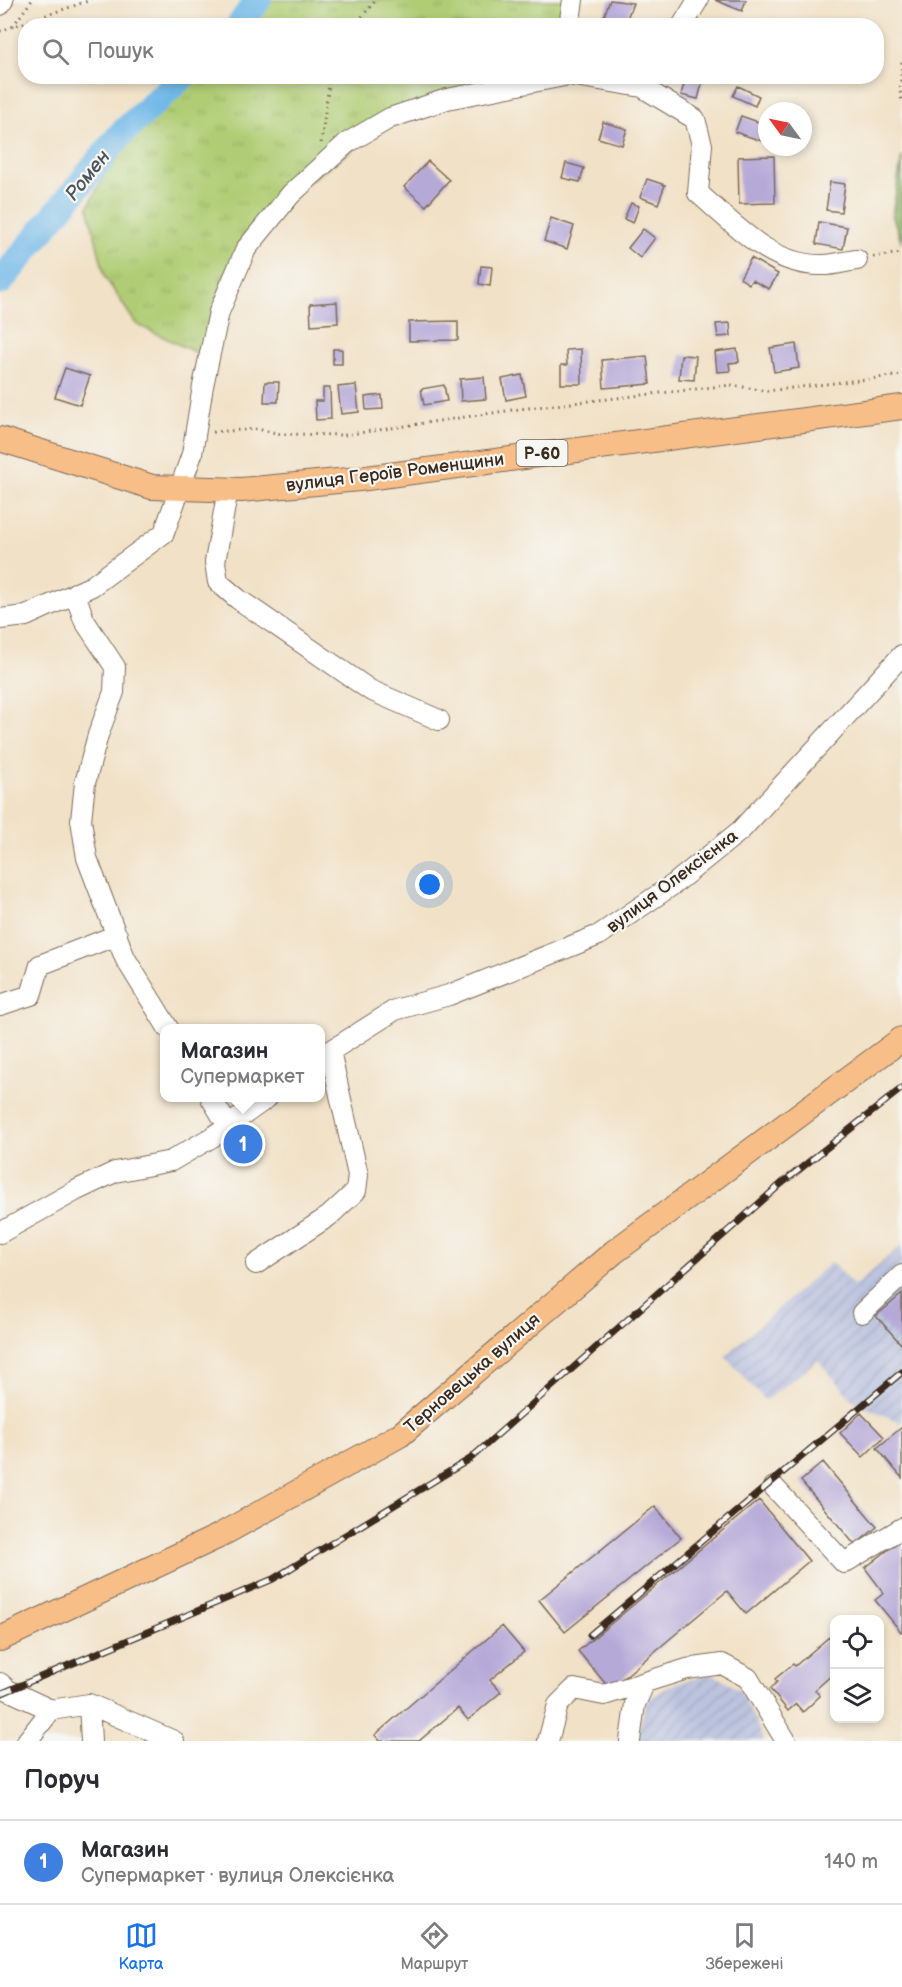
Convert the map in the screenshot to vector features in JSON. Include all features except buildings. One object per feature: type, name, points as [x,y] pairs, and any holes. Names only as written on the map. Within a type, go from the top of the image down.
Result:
[{"type":"main road","name":"вулиця Героїв Роменщини","points":[[0,439],[152,487],[228,489],[359,478],[902,407]]},
{"type":"main road","name":"Терновецька вулиця","points":[[0,1639],[217,1537],[400,1435],[614,1252],[902,1039]]},
{"type":"street","points":[[0,5],[3,0]]},
{"type":"street","points":[[570,18],[573,0]]},
{"type":"street","points":[[687,18],[698,0]]},
{"type":"street","points":[[0,619],[26,616],[92,586],[164,533],[182,488],[195,435],[219,312],[246,249],[291,194],[347,144],[390,118],[447,99],[520,84]]},
{"type":"street","points":[[648,84],[695,119],[702,145],[698,193],[749,236],[770,253],[794,262],[825,265],[857,260]]},
{"type":"street","points":[[228,489],[215,562],[218,582],[238,599],[370,690],[439,720]]},
{"type":"street","points":[[75,593],[84,620],[115,667],[114,692],[98,735],[85,783],[81,820],[87,858],[125,958],[165,1024]]},
{"type":"street","name":"вулиця Олексієнка","points":[[326,1054],[395,1010],[449,995],[599,935],[674,884],[741,830],[902,655]]},
{"type":"street","points":[[0,1005],[31,994],[40,965],[117,935]]},
{"type":"street","points":[[255,1264],[329,1216],[356,1191],[358,1175],[326,1054]]},
{"type":"street","points":[[213,1102],[228,1126]]},
{"type":"street","points":[[0,1233],[77,1190],[115,1172],[171,1161],[228,1126],[261,1102]]},
{"type":"street","points":[[862,1313],[902,1275]]},
{"type":"street","points":[[774,1487],[844,1563],[902,1528]]},
{"type":"street","points":[[548,1741],[558,1705],[574,1689],[604,1695],[687,1669],[723,1664],[748,1678],[786,1741]]},
{"type":"street","points":[[630,1741],[635,1704],[645,1682]]},
{"type":"street","points":[[0,1683],[8,1690],[51,1710],[89,1704],[174,1741]]},
{"type":"street","points":[[89,1704],[91,1741]]},
{"type":"street","points":[[27,1741],[51,1710]]},
{"type":"path","points":[[19,18],[32,0]]},
{"type":"path","points":[[38,18],[91,0]]},
{"type":"path","points":[[361,18],[376,0]]},
{"type":"path","points":[[12,27],[18,19]]},
{"type":"path","points":[[0,31],[18,25]]},
{"type":"path","points":[[902,62],[900,91],[902,101]]},
{"type":"path","points":[[315,172],[329,84]]},
{"type":"path","points":[[857,260],[902,254]]},
{"type":"path","points":[[195,435],[236,429],[312,436],[345,435],[519,409],[708,388],[731,386],[766,391],[902,375]]},
{"type":"shaded area","points":[[902,1245],[902,1423],[854,1402],[818,1360],[765,1401],[725,1356],[831,1262],[854,1286]]},
{"type":"shaded area","points":[[713,1674],[741,1691],[764,1741],[635,1741],[648,1699],[676,1683]]},
{"type":"green space","points":[[269,0],[575,0],[571,18],[256,18]]},
{"type":"green space","points":[[190,84],[516,84],[383,128],[270,209],[225,273],[201,355],[136,324],[105,277],[88,207],[123,139]]},
{"type":"green space","points":[[902,156],[902,243],[892,215]]},
{"type":"waterway","name":"Ромен","points":[[245,18],[258,0]]},
{"type":"waterway","name":"Ромен","points":[[0,282],[121,134],[174,84]]},
{"type":"railway","points":[[0,1694],[273,1579],[470,1459],[781,1184],[902,1088]]},
{"type":"railway","points":[[590,1635],[902,1372]]},
{"type":"place","name":"Магазин","points":[[243,1144]]}]
